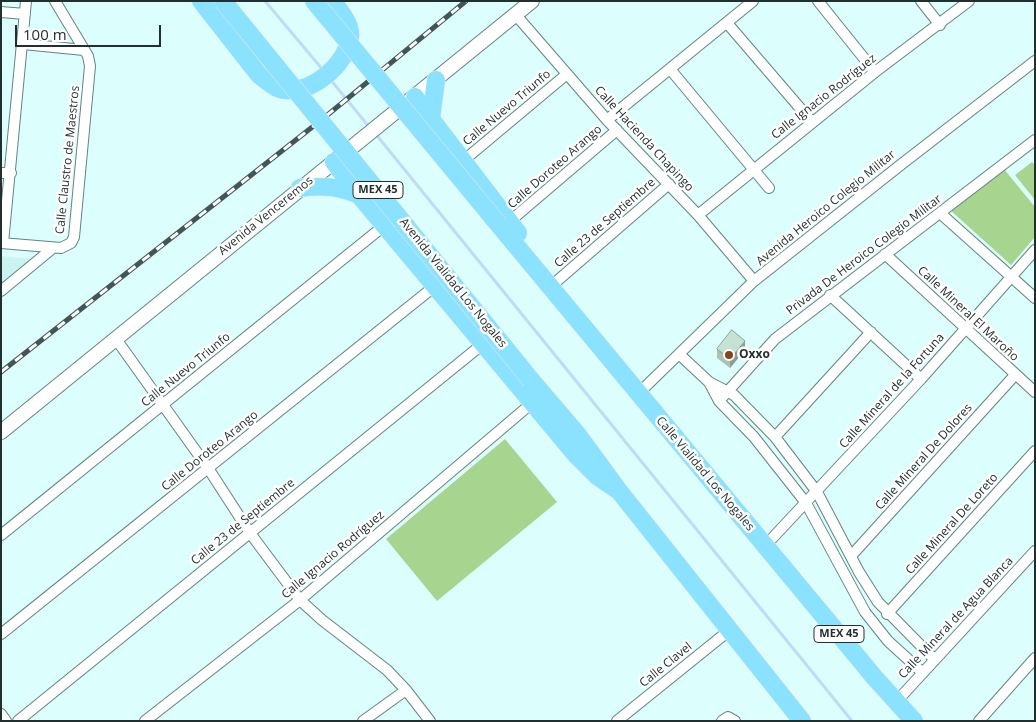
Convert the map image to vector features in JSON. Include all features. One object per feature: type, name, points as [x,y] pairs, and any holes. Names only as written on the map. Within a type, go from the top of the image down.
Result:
[{"type":"highway","points":[[201,1],[247,61],[271,85],[286,90],[310,87],[336,66],[344,54],[350,38],[349,28],[336,2]]},
{"type":"highway","name":"Avenida Vialidad Los Nogales","points":[[222,1],[578,436],[620,491]]},
{"type":"highway","name":"MEX 45","points":[[314,1],[504,224]]},
{"type":"highway","points":[[432,118],[436,80]]},
{"type":"highway","points":[[415,97],[463,161],[504,224],[557,282],[644,387],[664,413],[698,467]]},
{"type":"highway","points":[[334,162],[359,195],[585,465],[620,491]]},
{"type":"highway","points":[[300,188],[320,186],[346,190],[359,195]]},
{"type":"highway","name":"Calle Vialidad Los Nogales","points":[[504,224],[698,467],[914,721]]},
{"type":"highway","name":"MEX 45","points":[[620,491],[802,721]]},
{"type":"street","points":[[26,1],[24,44],[6,173],[2,243],[53,248]]},
{"type":"street","points":[[55,1],[84,50]]},
{"type":"street","name":"Avenida Venceremos","points":[[1,432],[532,1]]},
{"type":"street","name":"Calle Doroteo Arango","points":[[607,120],[753,1]]},
{"type":"street","points":[[818,1],[876,72]]},
{"type":"street","points":[[921,1],[940,25]]},
{"type":"street","name":"Calle Ignacio Rodríguez","points":[[698,215],[753,168],[969,1]]},
{"type":"street","points":[[1,12],[25,14]]},
{"type":"street","name":"Calle Hacienda Chapingo","points":[[515,14],[607,120],[698,215],[754,281]]},
{"type":"street","points":[[727,23],[812,122]]},
{"type":"street","points":[[24,44],[84,50]]},
{"type":"street","name":"Calle Claustro de Maestros","points":[[53,248],[66,246],[74,237],[90,73],[89,60],[84,50]]},
{"type":"street","name":"Avenida Heroico Colegio Militar","points":[[644,387],[680,355],[754,281],[1035,61]]},
{"type":"street","points":[[670,69],[769,188]]},
{"type":"street","name":"Calle Nuevo Triunfo","points":[[463,161],[567,74]]},
{"type":"street","name":"Calle Doroteo Arango","points":[[504,224],[617,130]]},
{"type":"street","name":"Privada De Heroico Colegio Militar","points":[[718,401],[769,344],[830,295],[1035,140]]},
{"type":"street","name":"Calle 23 de Septiembre","points":[[557,282],[669,184]]},
{"type":"street","points":[[940,213],[1035,298]]},
{"type":"street","name":"Calle Nuevo Triunfo","points":[[1,535],[386,225]]},
{"type":"street","points":[[1,291],[53,248]]},
{"type":"street","name":"Calle Mineral de la Fortuna","points":[[765,546],[921,379],[1035,250]]},
{"type":"street","name":"Calle Mineral El Maroño","points":[[884,254],[967,327],[1015,375],[1035,392]]},
{"type":"street","name":"Calle Doroteo Arango","points":[[1,634],[435,286]]},
{"type":"street","points":[[830,295],[921,379]]},
{"type":"street","points":[[775,437],[871,332]]},
{"type":"street","points":[[116,339],[208,468],[250,533],[300,600],[322,620],[387,670],[406,690],[430,721]]},
{"type":"street","name":"Calle 23 de Septiembre","points":[[18,721],[484,344]]},
{"type":"street","points":[[680,355],[709,382],[727,391],[749,409],[775,437],[817,492],[850,556],[887,614],[935,660]]},
{"type":"street","name":"Calle Mineral De Dolores","points":[[850,556],[1015,375]]},
{"type":"street","points":[[709,382],[718,401],[754,437],[806,503],[865,612],[888,641],[923,673]]},
{"type":"street","name":"Calle Ignacio Rodríguez","points":[[145,721],[300,600],[532,403]]},
{"type":"street","name":"Calle Mineral De Loreto","points":[[887,614],[1035,450]]},
{"type":"street","name":"Calle Mineral de Agua Blanca","points":[[896,702],[1035,551]]},
{"type":"street","name":"Calle Clavel","points":[[617,721],[731,629]]},
{"type":"street","points":[[979,721],[1035,658]]},
{"type":"street","points":[[363,721],[406,690]]},
{"type":"street","points":[[1,714],[6,721]]},
{"type":"street","points":[[722,721],[728,717],[735,721]]},
{"type":"shaded area","points":[[1,256],[33,259],[1,285]]},
{"type":"green space","points":[[1032,162],[1035,165],[1035,200],[1015,175]]},
{"type":"green space","points":[[1004,169],[1035,207],[1035,237],[1011,265],[949,209]]},
{"type":"green space","points":[[505,439],[557,502],[437,601],[386,539]]},
{"type":"building","points":[[732,330],[745,341],[730,359],[717,349]]},
{"type":"waterway","points":[[265,1],[323,70]]},
{"type":"waterway","points":[[330,79],[370,128]]},
{"type":"waterway","points":[[374,132],[852,721]]},
{"type":"railway","points":[[1,372],[325,117],[466,1]]},
{"type":"place","name":"Oxxo","points":[[729,355]]}]
